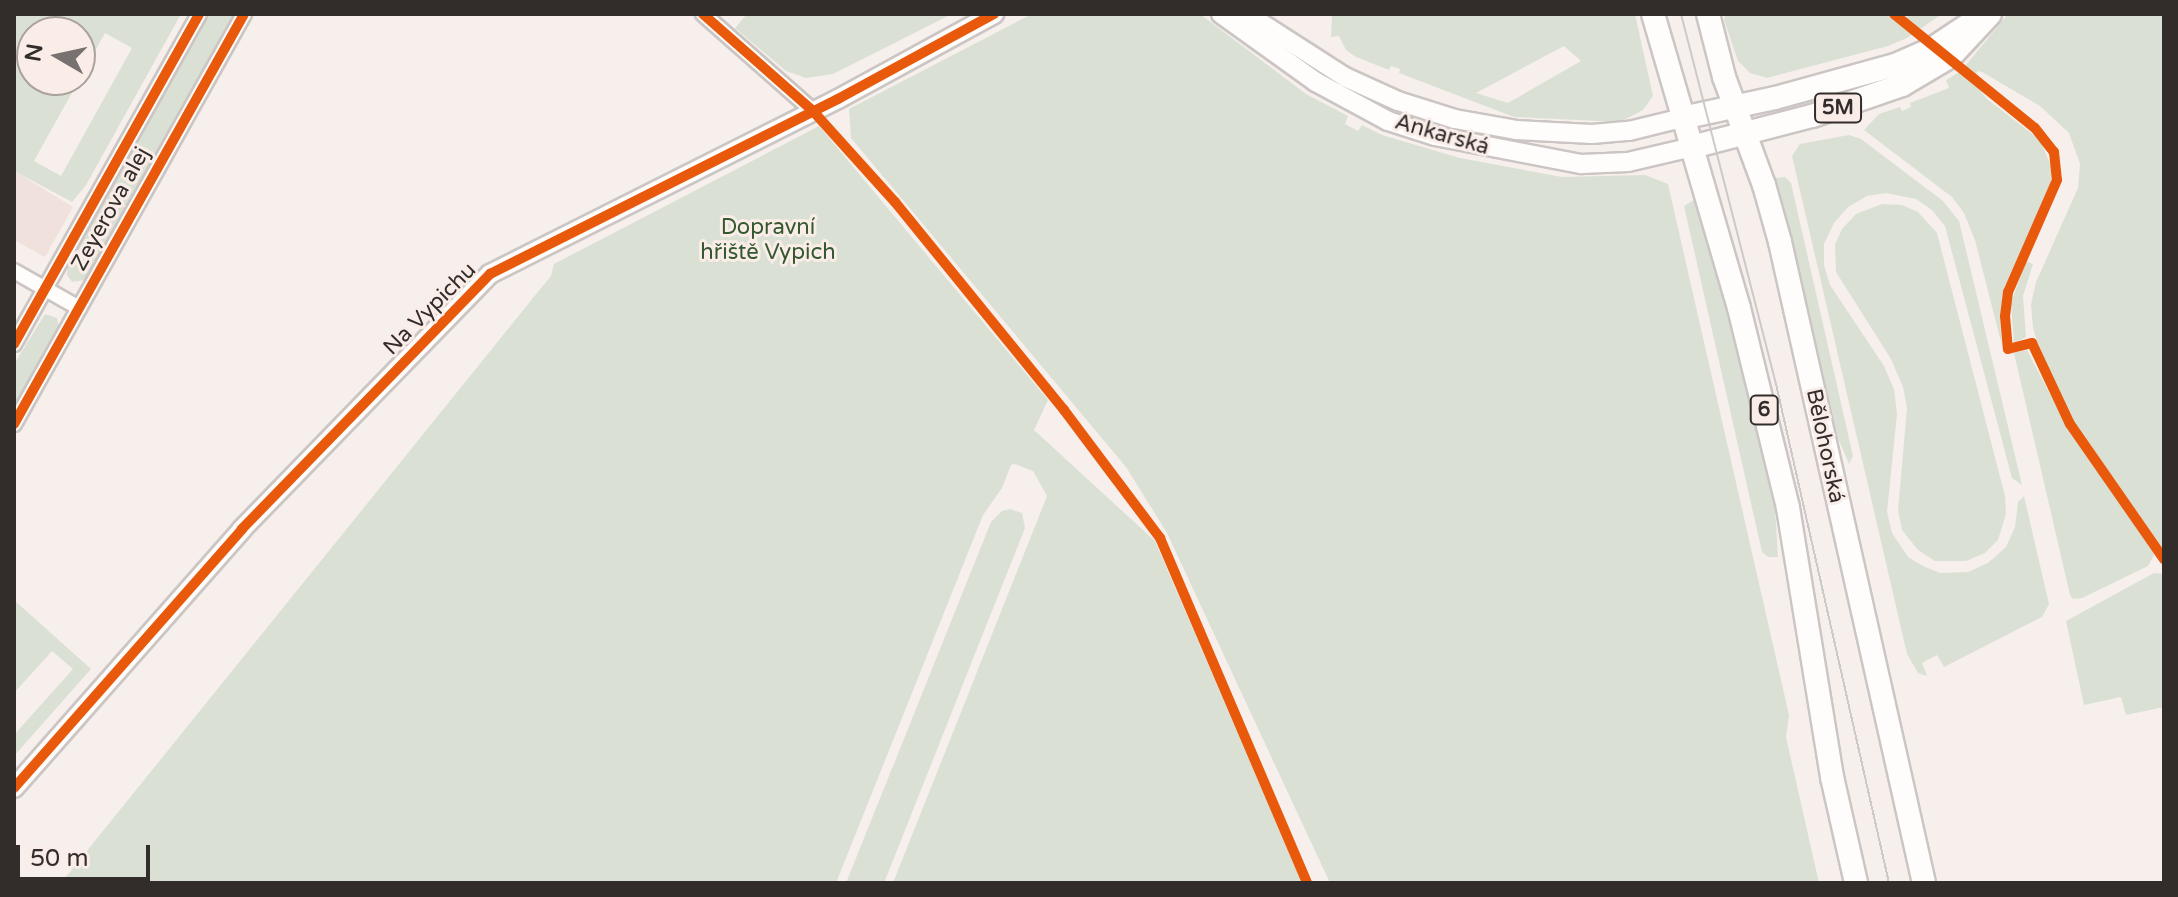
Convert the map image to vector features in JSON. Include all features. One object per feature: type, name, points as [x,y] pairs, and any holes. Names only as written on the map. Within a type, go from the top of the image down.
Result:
[{"type":"main road","name":"6","points":[[1653,14],[1739,308],[1788,508],[1832,777],[1856,883]]},
{"type":"main road","name":"Bělohorská","points":[[1708,14],[1735,108],[1780,242],[1924,883]]},
{"type":"main road","name":"5M","points":[[1682,118],[1735,108],[1917,57],[1983,14]]},
{"type":"main road","name":"5M","points":[[1692,147],[1854,103],[1914,80],[1951,56],[1990,14]]},
{"type":"street","name":"Zeyerova alej","points":[[14,344],[199,14]]},
{"type":"street","name":"Zeyerova alej","points":[[14,424],[244,14]]},
{"type":"street","points":[[703,14],[813,111]]},
{"type":"street","name":"Na Vypichu","points":[[14,788],[242,529],[490,274],[813,111],[994,14]]},
{"type":"street","name":"Ankarská","points":[[1221,14],[1281,60],[1316,82],[1388,121],[1435,136],[1581,164],[1628,162],[1692,147]]},
{"type":"street","name":"Ankarská","points":[[1247,14],[1345,77],[1398,101],[1455,119],[1516,130],[1592,134],[1629,131],[1682,118]]},
{"type":"street","points":[[14,271],[79,308]]},
{"type":"shaded area","points":[[14,171],[73,207],[45,257],[14,240]]},
{"type":"green space","points":[[14,14],[181,14],[86,185],[72,202],[14,171]],"holes":[[[16,16],[96,16],[96,49],[105,33],[132,48],[61,176],[34,161],[70,96],[16,96]]]},
{"type":"green space","points":[[209,14],[234,14],[85,280],[72,282],[67,275],[68,267]]},
{"type":"green space","points":[[747,14],[952,14],[833,74],[806,78],[786,71],[735,28]]},
{"type":"green space","points":[[1032,14],[1200,14],[1306,94],[1348,116],[1345,124],[1358,131],[1362,125],[1382,135],[1460,158],[1562,177],[1645,175],[1668,184],[1789,715],[1786,737],[1819,883],[1330,883],[1167,533],[1126,467],[851,138],[849,109]]},
{"type":"green space","points":[[1332,14],[1635,14],[1653,96],[1643,110],[1620,122],[1514,117],[1399,73],[1400,69],[1391,66],[1389,70],[1356,57],[1346,50],[1339,36],[1331,37]],"holes":[[[1564,46],[1581,61],[1508,103],[1476,93]]]},
{"type":"green space","points":[[1726,14],[1888,14],[1902,23],[1910,14],[1942,14],[1907,38],[1888,46],[1767,78],[1750,73],[1738,61],[1724,20]]},
{"type":"green space","points":[[2008,14],[2164,14],[2164,550],[2071,418],[2043,361],[2033,328],[2031,304],[2036,282],[2078,188],[2080,164],[2069,133],[2040,106],[1982,72],[1978,71],[1971,79],[1987,99],[2040,140],[2053,171],[2049,190],[2004,288],[2000,318],[2002,346],[1975,240],[1964,213],[1952,197],[1864,130],[1879,114],[1900,107],[1902,111],[1911,107],[1910,103],[1949,88],[1946,80],[1961,71]]},
{"type":"green space","name":"Dopravní hřiště Vypich","points":[[819,126],[1048,400],[1034,430],[1155,541],[1302,883],[893,883],[1047,496],[1033,471],[1015,464],[1011,465],[1002,488],[983,515],[836,883],[61,883],[551,276],[554,264]]},
{"type":"green space","points":[[1849,135],[1861,139],[1943,201],[1959,221],[2022,485],[2012,478],[1945,226],[1932,210],[1916,199],[1886,193],[1867,196],[1848,207],[1834,223],[1824,244],[1824,265],[1830,285],[1884,366],[1894,389],[1897,414],[1887,512],[1892,533],[1908,557],[1923,566],[1940,573],[1968,572],[1988,563],[2006,547],[2015,527],[2018,502],[2024,496],[2049,604],[2042,617],[1944,667],[1937,655],[1922,663],[1927,676],[1918,673],[1907,654],[1792,156],[1800,144]]},
{"type":"green space","points":[[1785,177],[1791,183],[1853,456],[1849,464],[1831,422],[1774,178]]},
{"type":"green space","points":[[1697,198],[1774,491],[1778,557],[1768,557],[1762,552],[1684,206]]},
{"type":"green space","points":[[1882,204],[1902,205],[1918,212],[1937,233],[2005,496],[2006,514],[1998,540],[1985,553],[1966,561],[1935,561],[1918,550],[1902,530],[1898,510],[1907,408],[1903,387],[1891,359],[1836,272],[1835,245],[1842,229],[1856,214]]},
{"type":"green space","points":[[2026,261],[2033,264],[2023,296],[2026,337],[2014,343],[2011,303]]},
{"type":"green space","points":[[45,314],[57,318],[59,328],[14,409],[14,364]]},
{"type":"green space","points":[[2027,350],[2068,429],[2155,553],[2148,566],[2082,598],[2073,599],[2070,595],[2014,353]]},
{"type":"green space","points":[[1010,509],[1022,513],[1025,528],[884,883],[846,883],[991,522],[1002,511]]},
{"type":"green space","points":[[2154,573],[2164,574],[2164,707],[2126,715],[2121,697],[2084,705],[2066,621]]},
{"type":"green space","points":[[14,600],[91,669],[14,756],[14,735],[73,669],[52,651],[14,693]]},
{"type":"tram line","points":[[1681,14],[1776,384],[1889,883]]},
{"type":"cycle path","points":[[14,344],[199,14]]},
{"type":"cycle path","points":[[14,424],[244,14]]},
{"type":"cycle path","points":[[703,14],[813,111],[895,202],[1064,410],[1160,538],[1307,883]]},
{"type":"cycle path","points":[[14,788],[242,529],[490,274],[838,99],[994,14]]},
{"type":"cycle path","points":[[1894,14],[2035,128],[2054,152],[2057,180],[2008,292],[2005,316],[2008,349],[2032,343],[2070,424],[2164,559]]}]
